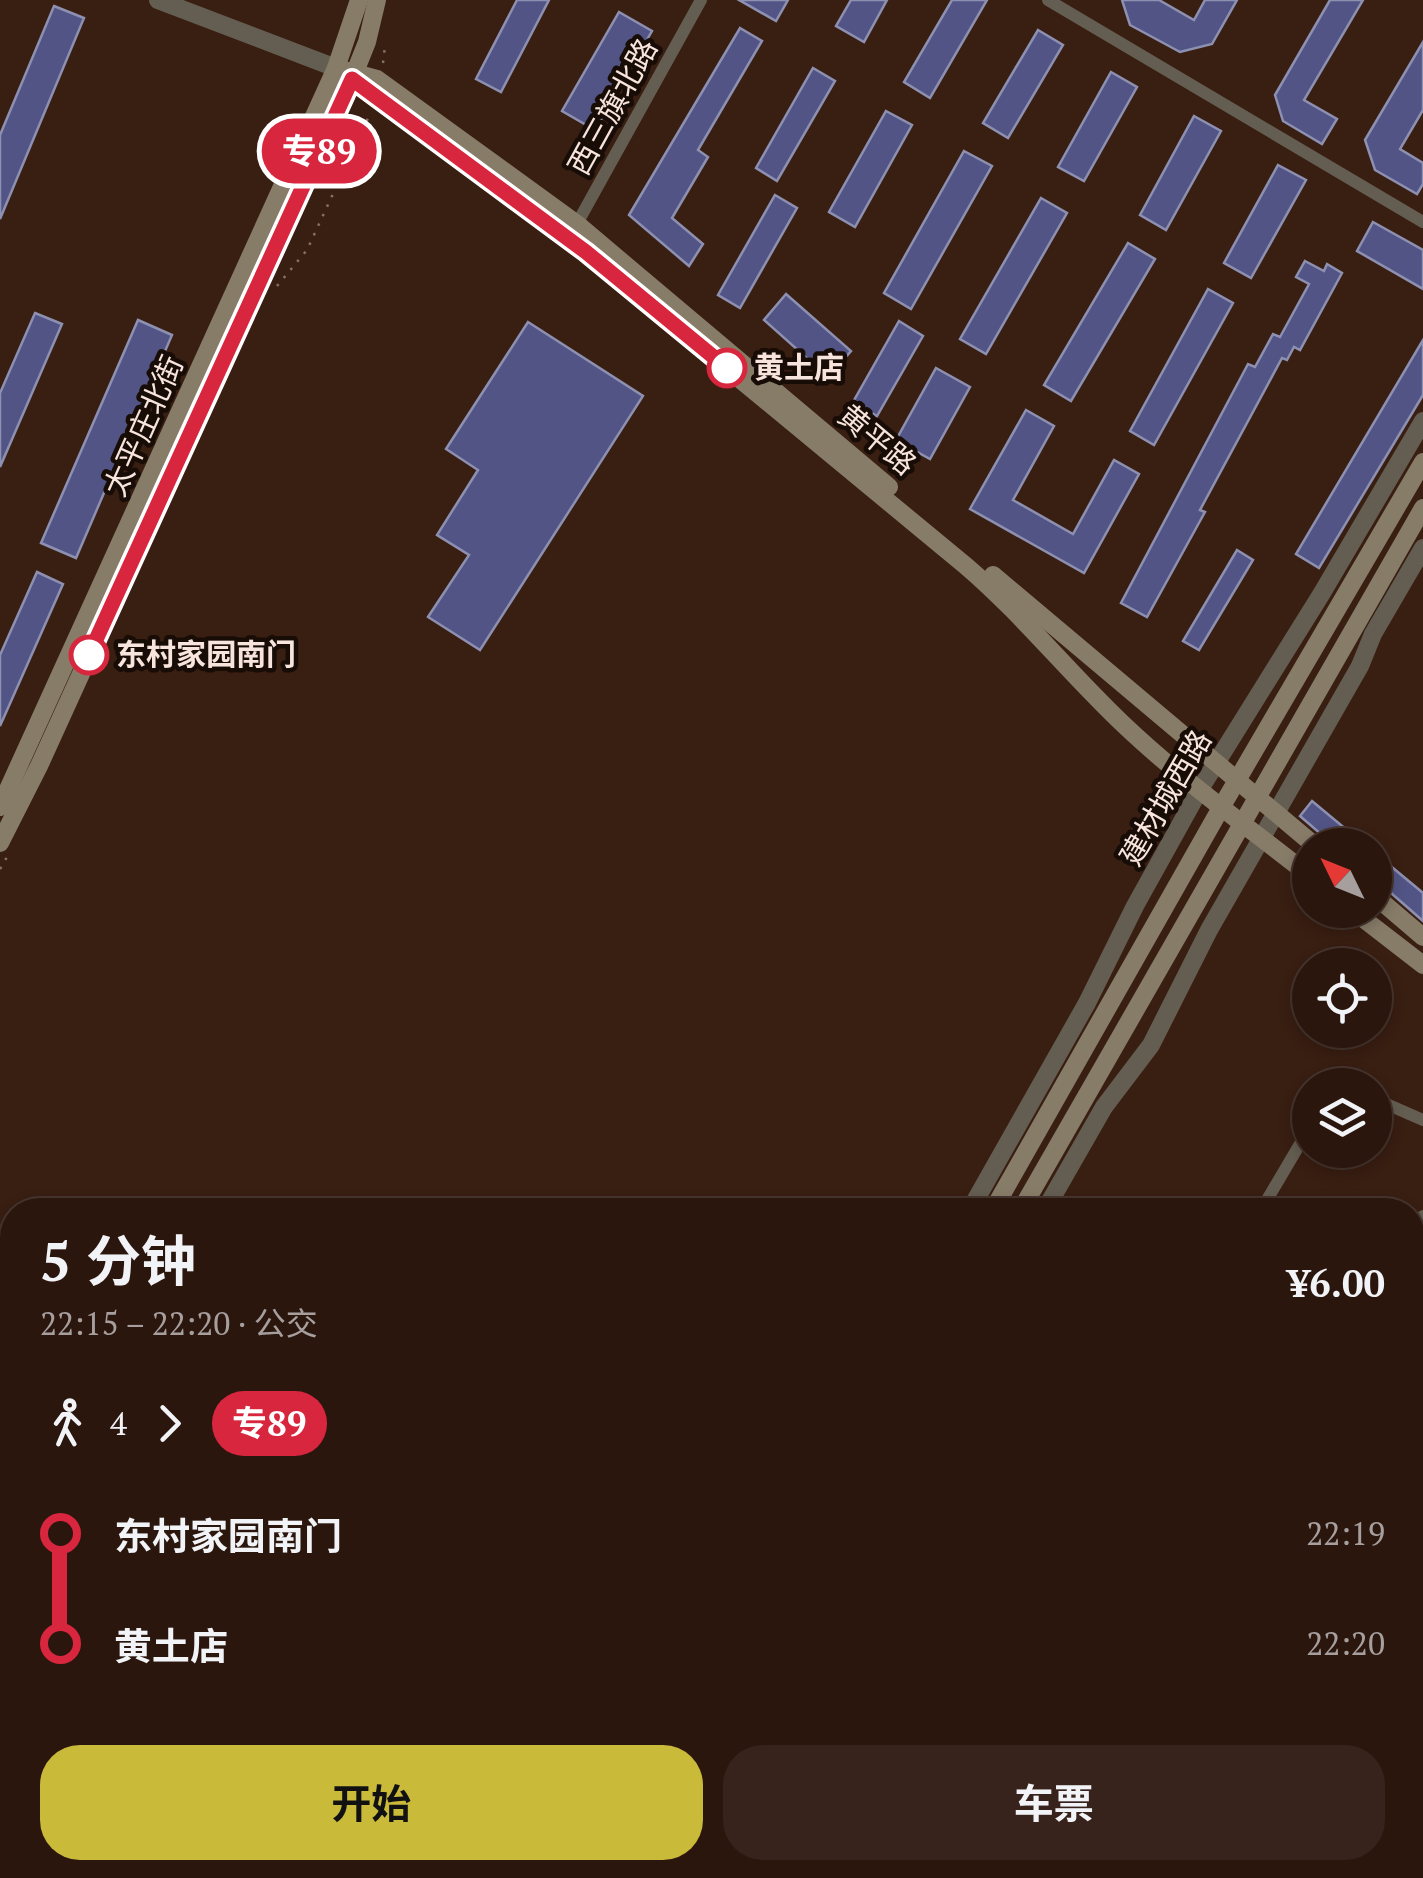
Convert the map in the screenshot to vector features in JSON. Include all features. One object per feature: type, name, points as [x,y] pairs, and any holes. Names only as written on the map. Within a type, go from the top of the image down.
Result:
[{"type":"main road","points":[[348,73],[359,0]]},
{"type":"main road","points":[[348,73],[367,42],[377,0]]},
{"type":"main road","name":"黄平路","points":[[348,73],[572,232],[1294,828]]},
{"type":"main road","name":"太平庄北街","points":[[0,806],[348,73]]},
{"type":"main road","name":"太平庄北街","points":[[0,844],[348,73]]},
{"type":"main road","name":"黄平路","points":[[572,232],[984,581],[1125,726],[1292,862]]},
{"type":"main road","name":"建材城西路","points":[[1000,1198],[1423,462]]},
{"type":"main road","points":[[1027,1198],[1423,508]]},
{"type":"main road","points":[[1392,911],[1423,937]]},
{"type":"main road","points":[[1375,928],[1423,965]]},
{"type":"street","points":[[158,0],[348,73]]},
{"type":"street","name":"西三旗北路","points":[[572,232],[702,0]]},
{"type":"street","points":[[1048,0],[1423,222]]},
{"type":"street","name":"建材城西路","points":[[977,1198],[1087,1003],[1200,789],[1322,594],[1423,420]]},
{"type":"street","points":[[1052,1198],[1104,1107],[1151,1045],[1209,930],[1423,548]]},
{"type":"street","points":[[1392,1106],[1423,1120]]},
{"type":"street","points":[[1268,1198],[1292,1157]]},
{"type":"building","points":[[517,0],[549,0],[501,92],[476,79]]},
{"type":"building","points":[[739,0],[788,0],[776,21]]},
{"type":"building","points":[[851,0],[887,0],[864,42],[836,26]]},
{"type":"building","points":[[952,0],[987,0],[930,98],[904,82]]},
{"type":"building","points":[[1122,0],[1159,0],[1194,20],[1205,0],[1237,0],[1212,44],[1180,52],[1130,25]]},
{"type":"building","points":[[1330,0],[1363,0],[1304,100],[1337,119],[1322,144],[1283,121],[1275,95]]},
{"type":"building","points":[[54,6],[84,18],[0,219],[0,135]]},
{"type":"building","points":[[619,12],[652,31],[595,130],[562,111]]},
{"type":"building","points":[[740,28],[762,41],[698,150],[708,157],[672,218],[703,244],[689,266],[629,215]]},
{"type":"building","points":[[1038,30],[1063,45],[1008,138],[983,123]]},
{"type":"building","points":[[1423,42],[1423,110],[1400,149],[1423,163],[1423,184],[1417,194],[1375,170],[1365,140]]},
{"type":"building","points":[[813,68],[835,81],[777,181],[756,168]]},
{"type":"building","points":[[1111,72],[1137,87],[1084,181],[1058,167]]},
{"type":"building","points":[[886,111],[912,125],[855,227],[829,212]]},
{"type":"building","points":[[1194,116],[1221,131],[1166,230],[1140,215]]},
{"type":"building","points":[[964,151],[992,166],[911,309],[884,293]]},
{"type":"building","points":[[1278,165],[1306,180],[1251,278],[1224,263]]},
{"type":"building","points":[[775,195],[797,208],[740,308],[718,295]]},
{"type":"building","points":[[1041,198],[1067,213],[986,354],[960,339]]},
{"type":"building","points":[[1373,222],[1423,250],[1423,289],[1357,251]]},
{"type":"building","points":[[1128,243],[1155,259],[1071,401],[1044,385]]},
{"type":"building","points":[[1305,261],[1324,271],[1327,264],[1342,273],[1300,350],[1294,347],[1287,360],[1282,358],[1147,617],[1121,603],[1248,364],[1255,367],[1273,334],[1280,337],[1309,284],[1296,277]]},
{"type":"building","points":[[1208,289],[1233,303],[1154,445],[1130,431]]},
{"type":"building","points":[[786,294],[851,351],[828,377],[764,320]]},
{"type":"building","points":[[35,313],[62,324],[0,467],[0,393]]},
{"type":"building","points":[[138,320],[172,335],[76,558],[41,543]]},
{"type":"building","points":[[899,321],[923,336],[877,416],[853,402]]},
{"type":"building","points":[[528,322],[643,396],[480,650],[428,617],[469,555],[437,535],[478,470],[446,449]]},
{"type":"building","points":[[1423,340],[1423,395],[1319,568],[1296,554]]},
{"type":"building","points":[[936,368],[970,387],[930,459],[896,440]]},
{"type":"building","points":[[1026,410],[1054,426],[1013,500],[1073,534],[1114,460],[1139,474],[1084,573],[970,509]]},
{"type":"building","points":[[1237,550],[1253,560],[1199,650],[1183,641]]},
{"type":"building","points":[[37,572],[63,584],[0,726],[0,655]]},
{"type":"building","points":[[1312,801],[1345,828],[1314,828],[1300,816]]},
{"type":"building","points":[[1392,867],[1423,893],[1423,921],[1392,894]]},
{"type":"bus line","name":"专89","points":[[89,655],[352,79],[586,252],[727,368]]},
{"type":"place","name":"黄土店","points":[[727,368]]},
{"type":"place","name":"东村家园南门","points":[[89,655]]}]
